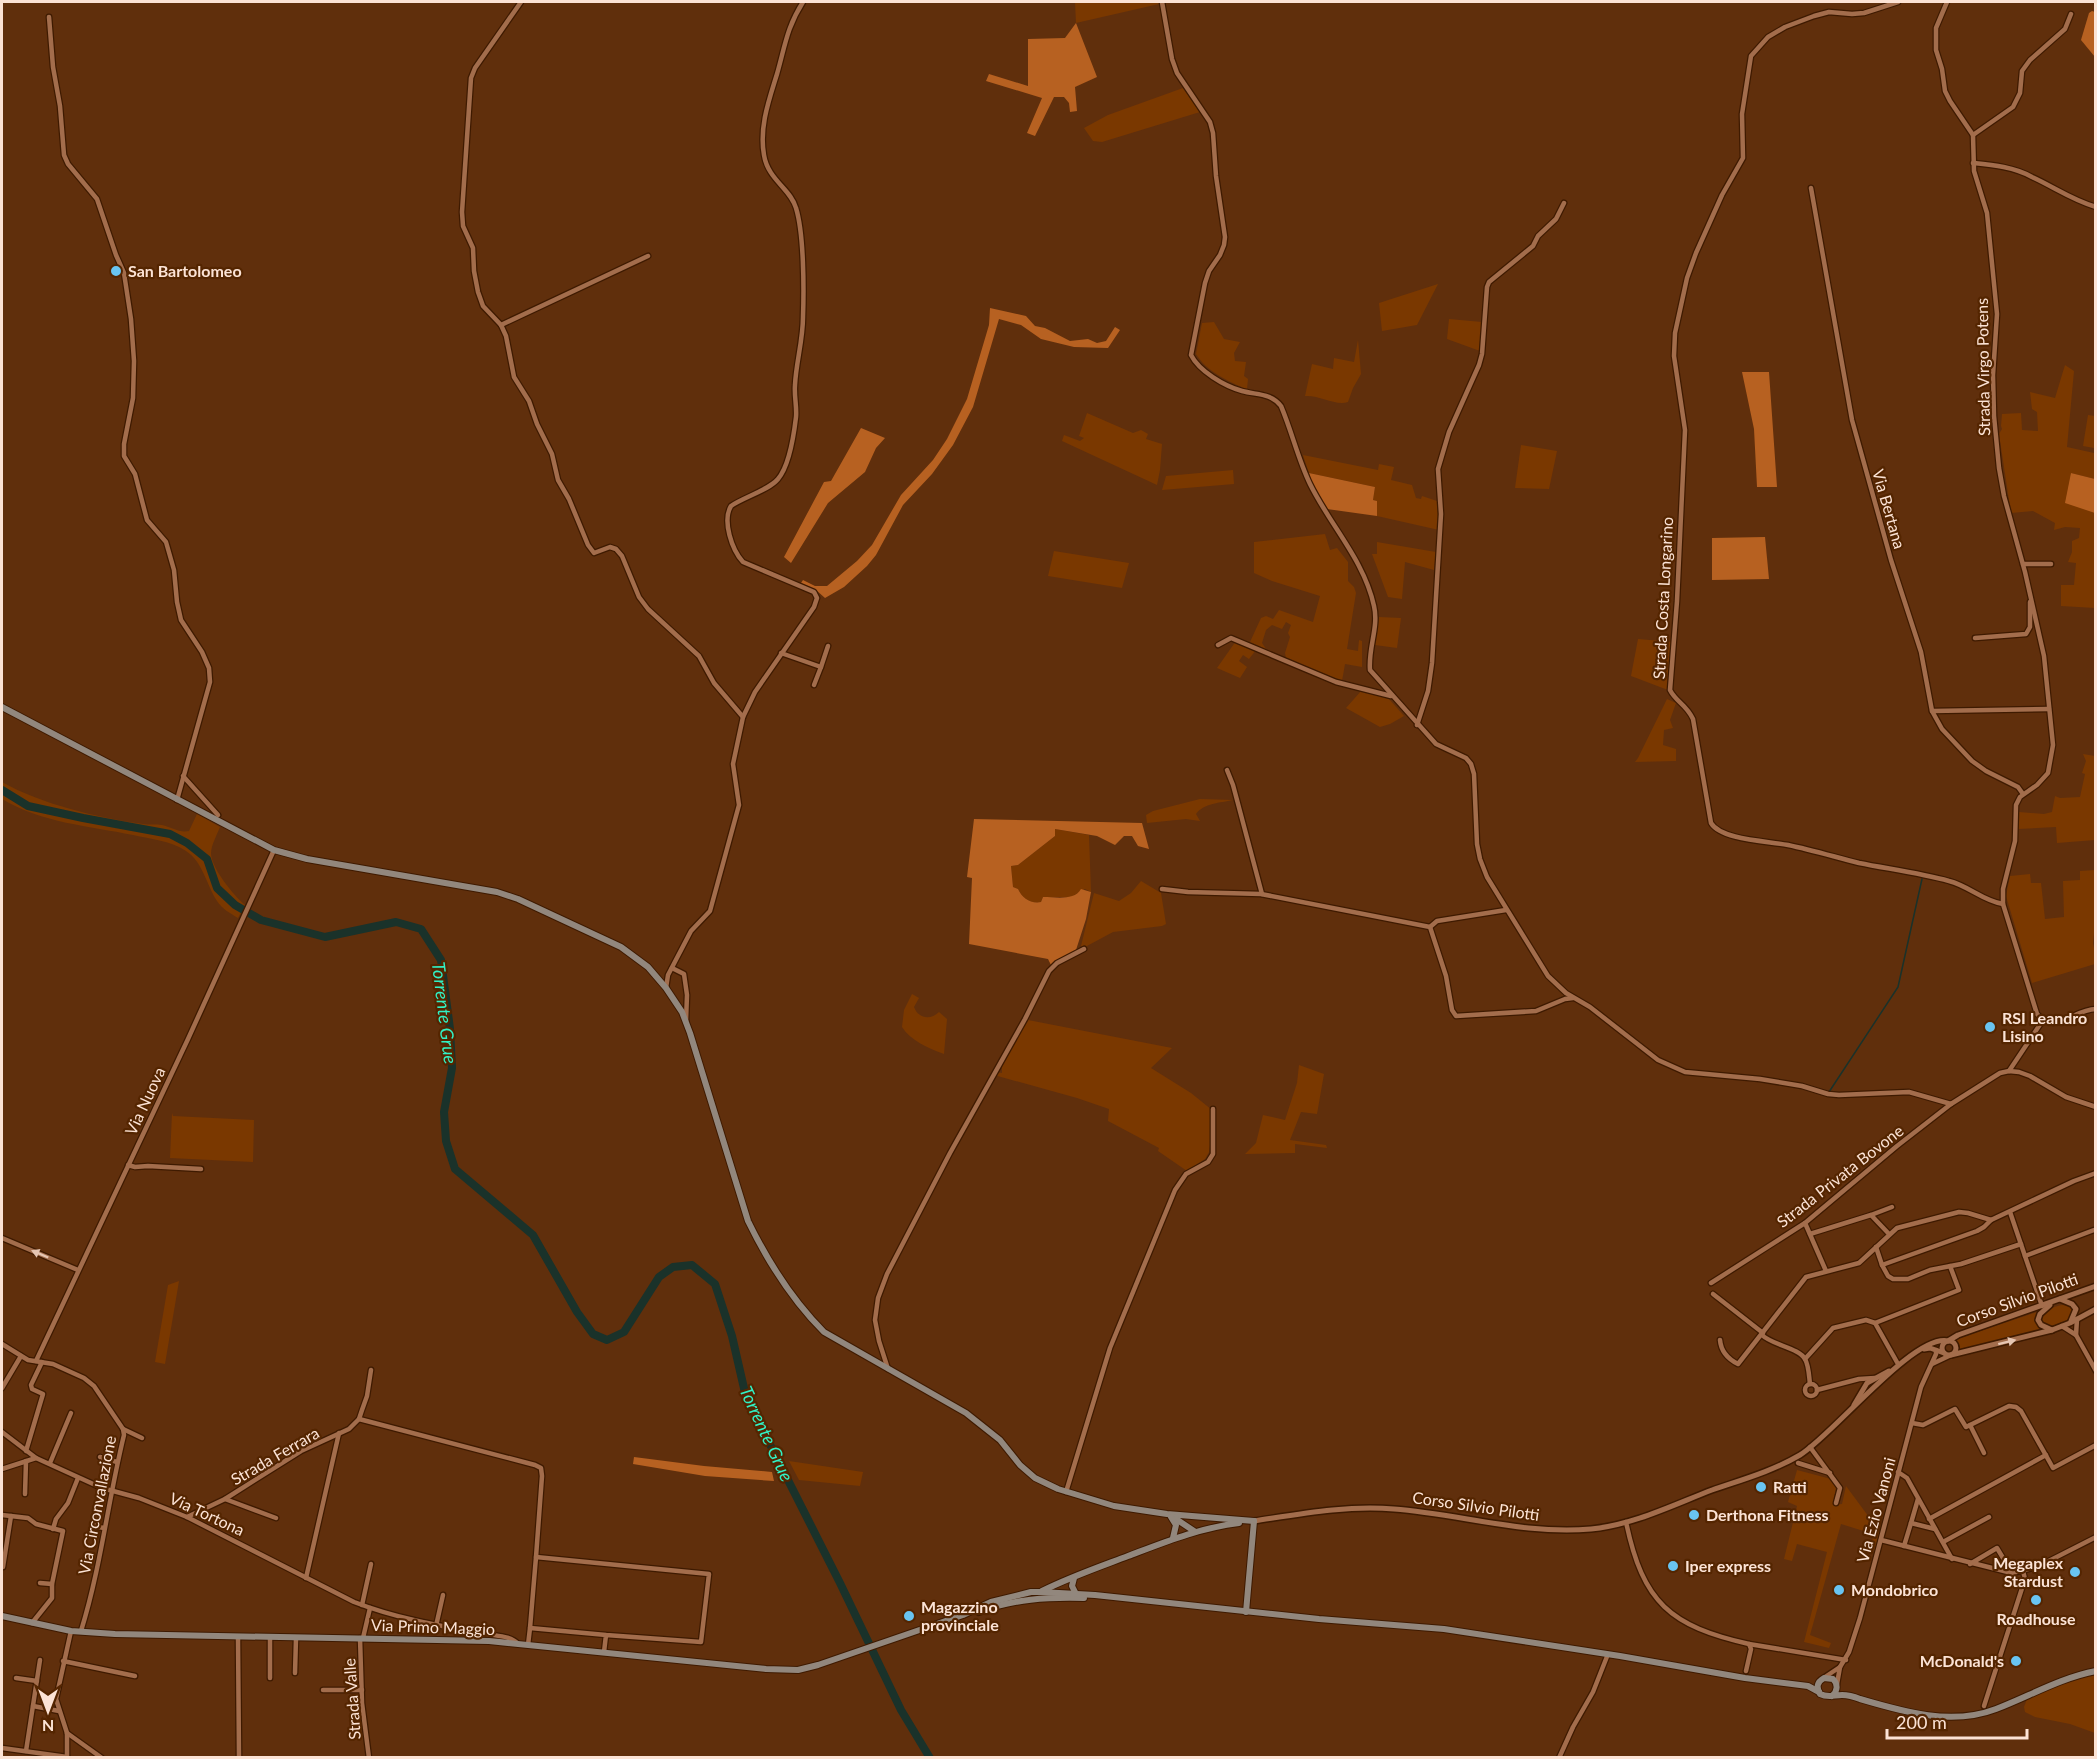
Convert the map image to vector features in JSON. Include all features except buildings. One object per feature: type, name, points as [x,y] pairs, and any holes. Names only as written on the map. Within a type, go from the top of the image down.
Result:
[{"type":"main road","points":[[2,707],[274,850],[307,859],[481,889],[518,899],[621,947],[648,966],[666,988],[686,1021],[742,1205],[759,1244],[788,1290],[824,1332],[966,1413],[1000,1440],[1020,1465],[1035,1478],[1066,1492],[1114,1506],[1167,1514],[1254,1521],[1246,1612]]},
{"type":"main road","points":[[1167,1514],[1197,1530],[1199,1520],[1192,1515]]},
{"type":"main road","points":[[1167,1514],[1176,1525],[1173,1538]]},
{"type":"main road","name":"Corso Silvio Pilotti","points":[[1041,1592],[1076,1576],[1197,1530],[1254,1521]]},
{"type":"main road","points":[[1076,1576],[1072,1586],[1076,1594]]},
{"type":"main road","name":"Corso Silvio Pilotti","points":[[1036,1598],[1056,1593],[1076,1576]]},
{"type":"main road","points":[[963,1615],[991,1602],[1031,1592],[1041,1592],[1444,1629],[1745,1678],[1808,1686],[1825,1696],[1853,1696],[1905,1711],[1945,1717],[1961,1717],[1996,1709],[2062,1679],[2096,1671]]},
{"type":"main road","points":[[963,1615],[1036,1598],[1120,1599]]},
{"type":"main road","name":"Via Primo Maggio","points":[[2,1616],[71,1631],[270,1638],[452,1640],[798,1670],[963,1615]]},
{"type":"main road","points":[[1795,1684],[1822,1678],[1833,1679],[1853,1696]]},
{"type":"main road","points":[[1819,1692],[1818,1684],[1822,1678]]},
{"type":"main road","points":[[1832,1696],[1837,1684]]},
{"type":"street","points":[[521,2],[475,68],[471,78],[462,212],[463,226],[473,248],[478,292],[483,306],[501,325],[506,336],[514,376],[530,401],[537,424],[552,454],[558,480],[569,499],[588,545],[594,553],[609,547],[616,549],[622,556],[639,597],[648,609],[699,656],[714,683],[743,717]]},
{"type":"street","points":[[666,988],[672,968],[691,931],[710,911],[739,805],[733,764],[743,717],[755,692],[814,607],[817,598],[814,592],[743,562],[735,553],[728,520],[728,511],[731,506],[778,479],[786,465],[796,416],[794,388],[803,318],[800,226],[792,198],[780,187],[770,172],[764,155],[764,129],[766,109],[785,37],[793,17],[803,2]]},
{"type":"street","points":[[1162,2],[1172,59],[1177,73],[1210,122],[1213,133],[1216,176],[1225,237],[1220,255],[1204,283],[1191,355],[1199,366],[1227,385],[1240,391],[1272,397],[1281,406],[1310,484],[1360,567],[1370,589],[1376,616],[1369,658],[1370,670],[1436,744],[1466,758],[1471,764],[1474,774],[1477,844],[1480,858],[1487,877],[1506,910],[1548,976],[1573,998],[1590,1007],[1658,1060],[1685,1072],[1802,1086],[1839,1095],[1909,1092],[1951,1104]]},
{"type":"street","name":"Strada Costa Longarino","points":[[1898,2],[1864,13],[1829,12],[1814,16],[1785,27],[1768,37],[1751,57],[1742,114],[1743,158],[1722,195],[1696,253],[1687,278],[1675,333],[1674,356],[1685,430],[1677,601],[1670,690],[1688,709],[1692,719],[1711,822],[1719,832],[1949,881],[1964,886],[1979,897],[2003,904]]},
{"type":"street","points":[[1947,2],[1936,28],[1934,39],[1936,50],[1945,91],[1973,135],[2013,107],[2020,93],[2022,71],[2030,60],[2065,29],[2071,14]]},
{"type":"street","points":[[49,17],[64,155],[68,164],[97,199],[124,273],[134,361],[132,398],[124,456],[135,474],[147,519],[166,542],[171,553],[181,620],[202,652],[209,668],[210,681],[177,800]]},
{"type":"street","name":"Strada Virgo Potens","points":[[1973,135],[1973,163],[1987,213],[1997,314],[1994,416],[1999,468],[2046,664],[2053,745],[2048,773],[2023,794]]},
{"type":"street","points":[[1973,163],[2010,168],[2031,176],[2070,198],[2096,207]]},
{"type":"street","name":"Via Bertana","points":[[1811,188],[1852,420],[1890,557],[1921,652],[1932,711],[1942,729],[1972,761],[1986,771],[2018,787],[2023,794]]},
{"type":"street","points":[[1417,725],[1428,691],[1432,663],[1441,514],[1438,469],[1449,432],[1480,360],[1487,287],[1489,282],[1533,246],[1538,236],[1556,219],[1564,203]]},
{"type":"street","points":[[501,325],[648,256]]},
{"type":"street","points":[[2023,564],[2050,564]]},
{"type":"street","points":[[1976,638],[2021,636],[2027,633],[2030,627],[2031,598]]},
{"type":"street","points":[[1218,645],[1230,638],[1336,682],[1391,696]]},
{"type":"street","points":[[814,685],[828,646]]},
{"type":"street","points":[[781,653],[821,667]]},
{"type":"street","points":[[1932,711],[2049,709]]},
{"type":"street","points":[[1227,770],[1262,894]]},
{"type":"street","points":[[183,777],[218,815]]},
{"type":"street","points":[[2023,794],[2016,805],[2015,840],[2003,889],[2003,904],[2037,1014],[2043,1020],[2051,1023],[2096,1009]]},
{"type":"street","name":"Via Nuova","points":[[26,1451],[43,1394],[32,1389],[31,1385],[39,1362],[78,1270],[188,1039],[274,850]]},
{"type":"street","points":[[1162,889],[1262,894],[1430,927]]},
{"type":"street","points":[[1430,927],[1437,921],[1506,910]]},
{"type":"street","points":[[1430,927],[1451,993],[1452,1010],[1456,1016],[1536,1011],[1573,998]]},
{"type":"street","points":[[888,1369],[875,1320],[878,1298],[886,1274],[1049,971],[1056,963],[1084,949]]},
{"type":"street","points":[[672,968],[684,974],[686,1021]]},
{"type":"street","points":[[2043,1020],[2009,1071],[2030,1076],[2066,1097],[2096,1107]]},
{"type":"street","name":"Strada Privata Bovone","points":[[1711,1283],[1805,1223],[1951,1104],[2001,1073],[2009,1071]]},
{"type":"street","points":[[1066,1492],[1110,1348],[1175,1190],[1186,1174],[1208,1162],[1214,1154],[1213,1109]]},
{"type":"street","points":[[128,1165],[201,1169]]},
{"type":"street","points":[[1882,1265],[1977,1231],[1991,1220],[2096,1173]]},
{"type":"street","points":[[1810,1234],[1892,1207]]},
{"type":"street","points":[[1720,1340],[1720,1348],[1730,1360],[1738,1365],[1806,1277],[1859,1263],[1897,1228],[1959,1212],[1991,1220]]},
{"type":"street","points":[[2010,1212],[2042,1309]]},
{"type":"street","points":[[1871,1215],[1889,1234]]},
{"type":"street","points":[[1805,1223],[1826,1271]]},
{"type":"street","points":[[2025,1256],[2094,1230]]},
{"type":"street","points":[[2,1238],[78,1270]]},
{"type":"street","points":[[1875,1247],[1888,1276],[1900,1280],[1961,1264],[2021,1244]]},
{"type":"street","points":[[1805,1359],[1833,1328],[1866,1320],[1875,1323],[1959,1290],[1950,1266]]},
{"type":"street","name":"Corso Silvio Pilotti","points":[[2056,1300],[2096,1286]]},
{"type":"street","points":[[1713,1294],[1770,1342],[1805,1359],[1810,1384]]},
{"type":"street","points":[[2052,1330],[2043,1327],[2039,1323],[2039,1317],[2042,1309],[2056,1300],[2072,1304],[2076,1309],[2070,1323]]},
{"type":"street","name":"Corso Silvio Pilotti","points":[[1944,1353],[1942,1347],[1958,1335],[2042,1309]]},
{"type":"street","points":[[1929,1366],[1951,1355],[2052,1330],[2096,1309]]},
{"type":"street","points":[[2076,1335],[2077,1319]]},
{"type":"street","points":[[1875,1323],[1898,1365]]},
{"type":"street","points":[[2062,1326],[2076,1335],[2096,1371]]},
{"type":"street","name":"Corso Silvio Pilotti","points":[[1850,1412],[1872,1379],[1891,1370],[1919,1349],[1943,1340],[1952,1341],[1956,1346],[1955,1352],[1951,1355]]},
{"type":"street","name":"Via Circonvallazione","points":[[2,1344],[28,1360],[52,1364],[84,1378],[94,1386],[123,1429],[124,1435],[104,1528],[103,1547],[81,1631]]},
{"type":"street","points":[[1919,1349],[1930,1348],[1951,1355]]},
{"type":"street","name":"Via Ezio Vanoni","points":[[1822,1678],[1834,1672],[1846,1660],[1860,1618],[1921,1387],[1936,1354],[1935,1350]]},
{"type":"street","points":[[2,1388],[21,1356]]},
{"type":"street","points":[[2089,1360],[2096,1356]]},
{"type":"street","points":[[371,1370],[367,1396],[359,1419],[474,1448],[541,1468],[528,1645]]},
{"type":"street","name":"Corso Silvio Pilotti","points":[[1254,1521],[1340,1509],[1370,1508],[1397,1509],[1522,1528],[1590,1529],[1626,1522],[1767,1470],[1800,1455],[1824,1438],[1891,1370]]},
{"type":"street","points":[[1810,1384],[1805,1390],[1807,1396],[1815,1395],[1818,1390],[1854,1380],[1872,1379],[1873,1389],[1864,1388],[1854,1380]]},
{"type":"street","points":[[1810,1384],[1816,1386],[1818,1390]]},
{"type":"street","points":[[1912,1423],[1923,1425],[1955,1409],[1964,1426],[1970,1425],[2009,1406],[2021,1411],[2053,1468],[2095,1445]]},
{"type":"street","points":[[50,1463],[71,1413]]},
{"type":"street","name":"Strada Ferrara","points":[[187,1517],[225,1499],[301,1451],[350,1429],[359,1419]]},
{"type":"street","points":[[1970,1425],[1984,1453]]},
{"type":"street","points":[[123,1429],[142,1438]]},
{"type":"street","name":"Via Tortona","points":[[2,1432],[36,1458],[102,1488],[139,1498],[187,1517],[362,1605],[444,1628],[514,1640],[518,1644]]},
{"type":"street","points":[[306,1578],[339,1434]]},
{"type":"street","points":[[1810,1448],[1840,1488],[1836,1503]]},
{"type":"street","points":[[1929,1519],[2046,1455]]},
{"type":"street","points":[[100,1457],[117,1462]]},
{"type":"street","points":[[2,1469],[36,1458]]},
{"type":"street","points":[[25,1494],[26,1461]]},
{"type":"street","points":[[1798,1463],[1830,1473]]},
{"type":"street","points":[[1898,1472],[1906,1478],[1952,1559]]},
{"type":"street","points":[[53,1529],[56,1519],[68,1503],[78,1478]]},
{"type":"street","points":[[102,1488],[94,1526],[104,1528]]},
{"type":"street","points":[[225,1499],[276,1518]]},
{"type":"street","points":[[1904,1546],[1918,1499]]},
{"type":"street","points":[[2,1515],[28,1518],[36,1524],[63,1531],[52,1584],[52,1598],[32,1623]]},
{"type":"street","points":[[3,1567],[11,1516]]},
{"type":"street","points":[[1943,1542],[1989,1517]]},
{"type":"street","points":[[1626,1522],[1638,1568],[1654,1597],[1680,1620],[1697,1629],[1749,1644],[1846,1660]]},
{"type":"street","points":[[1911,1523],[1935,1529]]},
{"type":"street","points":[[1881,1540],[2012,1573],[2023,1571],[2070,1551],[2096,1537]]},
{"type":"street","points":[[1970,1564],[1997,1548],[2012,1573]]},
{"type":"street","points":[[530,1628],[701,1642],[709,1574],[536,1557]]},
{"type":"street","points":[[362,1605],[371,1564]]},
{"type":"street","points":[[1984,1706],[2025,1579],[2023,1571]]},
{"type":"street","points":[[40,1583],[52,1584]]},
{"type":"street","points":[[436,1626],[443,1595]]},
{"type":"street","name":"Strada Valle","points":[[369,1758],[362,1690],[362,1638],[370,1608]]},
{"type":"street","points":[[444,1628],[449,1632],[452,1640]]},
{"type":"street","points":[[2,1748],[67,1757],[67,1732],[56,1699],[71,1631]]},
{"type":"street","points":[[604,1652],[606,1635]]},
{"type":"street","points":[[238,1637],[239,1758]]},
{"type":"street","points":[[270,1638],[270,1678]]},
{"type":"street","points":[[295,1672],[296,1638]]},
{"type":"street","points":[[1746,1671],[1752,1649],[1749,1644]]},
{"type":"street","points":[[1559,1758],[1573,1726],[1593,1692],[1608,1654]]},
{"type":"street","points":[[26,1751],[40,1660]]},
{"type":"street","points":[[63,1661],[135,1676]]},
{"type":"street","points":[[1837,1684],[1840,1667]]},
{"type":"street","points":[[16,1678],[37,1682]]},
{"type":"street","points":[[323,1690],[362,1690]]},
{"type":"street","points":[[33,1706],[59,1711]]},
{"type":"street","points":[[67,1732],[102,1758]]},
{"type":"shaded area","points":[[1075,2],[1158,2],[1159,4],[1076,23]]},
{"type":"shaded area","points":[[2095,12],[2095,57],[2081,40],[2089,13]]},
{"type":"shaded area","points":[[1076,23],[1097,77],[1075,87],[1077,111],[1070,112],[1069,103],[1064,97],[1054,97],[1035,136],[1027,133],[1042,98],[986,81],[989,74],[1028,86],[1028,39],[1065,38]]},
{"type":"shaded area","points":[[1183,88],[1200,112],[1102,142],[1093,141],[1084,128],[1108,115]]},
{"type":"shaded area","points":[[1438,284],[1417,325],[1382,331],[1379,303]]},
{"type":"shaded area","points":[[990,308],[1026,316],[1035,326],[1045,328],[1070,341],[1088,339],[1097,343],[1106,341],[1115,327],[1120,330],[1108,348],[1074,347],[1041,339],[1021,325],[999,319],[973,407],[953,445],[932,474],[903,505],[876,555],[844,587],[825,598],[816,590],[801,583],[803,580],[815,586],[827,586],[857,561],[872,545],[901,495],[933,460],[947,439],[967,399],[989,325]]},
{"type":"shaded area","points":[[1449,319],[1482,322],[1480,351],[1447,339]]},
{"type":"shaded area","points":[[1214,322],[1224,339],[1240,342],[1234,353],[1235,361],[1246,362],[1244,376],[1248,379],[1247,389],[1212,371],[1196,354],[1202,323]]},
{"type":"shaded area","points":[[1358,340],[1361,374],[1348,402],[1338,403],[1305,396],[1312,364],[1333,369],[1334,358],[1354,362]]},
{"type":"shaded area","points":[[2065,365],[2074,371],[2067,447],[2094,453],[2094,448],[2083,446],[2088,415],[2095,416],[2095,479],[2071,473],[2095,512],[2095,608],[2061,606],[2061,585],[2074,585],[2076,563],[2068,562],[2072,552],[2072,541],[2079,538],[2080,528],[2065,527],[2054,530],[2055,523],[2033,511],[2011,513],[1999,434],[2002,429],[2002,414],[2021,413],[2022,430],[2038,431],[2037,412],[2032,409],[2030,392],[2055,398]]},
{"type":"shaded area","points":[[1742,372],[1769,372],[1777,487],[1757,487],[1754,429]]},
{"type":"shaded area","points":[[1087,413],[1133,433],[1141,430],[1148,434],[1146,439],[1162,444],[1157,485],[1062,441],[1064,435],[1080,441],[1084,438],[1079,436]]},
{"type":"shaded area","points":[[861,428],[885,438],[876,448],[865,472],[828,503],[791,563],[784,557],[824,482],[831,481]]},
{"type":"shaded area","points":[[1521,445],[1557,451],[1549,489],[1515,488]]},
{"type":"shaded area","points":[[1303,455],[1378,470],[1379,464],[1394,467],[1391,480],[1412,485],[1416,498],[1421,499],[1422,496],[1437,501],[1439,530],[1377,516],[1377,501],[1373,500],[1375,487],[1309,473]]},
{"type":"shaded area","points":[[1233,470],[1234,484],[1162,490],[1166,476]]},
{"type":"shaded area","points":[[1309,473],[1375,487],[1373,500],[1377,501],[1377,516],[1327,509]]},
{"type":"shaded area","points":[[2071,473],[2095,479],[2095,513],[2065,503]]},
{"type":"shaded area","points":[[1325,534],[1330,550],[1337,548],[1348,562],[1348,581],[1356,593],[1347,649],[1358,651],[1359,640],[1362,641],[1362,667],[1345,664],[1342,681],[1286,658],[1291,625],[1286,622],[1282,629],[1272,625],[1266,630],[1262,643],[1266,649],[1250,642],[1261,618],[1266,616],[1273,619],[1279,610],[1313,622],[1320,596],[1254,573],[1254,542]]},
{"type":"shaded area","points":[[1765,537],[1769,579],[1712,580],[1712,538]]},
{"type":"shaded area","points":[[1377,542],[1436,552],[1434,570],[1405,562],[1402,599],[1388,597],[1372,554],[1377,554]]},
{"type":"shaded area","points":[[1054,551],[1129,563],[1122,588],[1048,576]]},
{"type":"shaded area","points":[[1379,617],[1401,618],[1397,648],[1375,645]]},
{"type":"shaded area","points":[[1638,639],[1673,642],[1668,690],[1631,676]]},
{"type":"shaded area","points":[[1236,641],[1256,650],[1249,659],[1243,655],[1239,661],[1247,667],[1240,678],[1217,668]]},
{"type":"shaded area","points":[[1362,690],[1389,699],[1404,716],[1380,727],[1346,708]]},
{"type":"shaded area","points":[[1667,699],[1676,703],[1670,720],[1673,728],[1664,730],[1663,745],[1676,749],[1676,761],[1635,762],[1638,758]]},
{"type":"shaded area","points":[[2083,754],[2095,756],[2095,840],[2057,843],[2056,827],[2018,829],[2019,812],[2044,814],[2052,812],[2055,796],[2080,797],[2085,774],[2082,773],[2086,761]]},
{"type":"shaded area","points":[[2,782],[34,797],[108,818],[189,831],[197,814],[220,827],[213,844],[212,860],[230,889],[245,905],[238,918],[219,904],[196,861],[186,851],[161,841],[49,819],[17,807],[2,799]]},
{"type":"shaded area","points":[[1200,799],[1233,800],[1213,804],[1199,810],[1196,814],[1200,821],[1186,819],[1147,823],[1146,815],[1153,811]]},
{"type":"shaded area","points":[[974,819],[1142,823],[1149,849],[1138,846],[1132,836],[1124,836],[1115,845],[1097,836],[1055,829],[1055,836],[1018,865],[1011,866],[1013,887],[1030,901],[1041,902],[1043,897],[1069,897],[1081,889],[1091,892],[1086,919],[1076,950],[1051,965],[1048,959],[969,944],[972,878],[967,877]]},
{"type":"shaded area","points":[[1055,829],[1089,835],[1091,892],[1085,889],[1071,897],[1043,897],[1041,902],[1030,901],[1013,887],[1011,866],[1018,865],[1055,836]]},
{"type":"shaded area","points":[[2095,870],[2093,943],[2095,964],[2032,983],[2006,896],[2010,876],[2030,874],[2031,883],[2041,883],[2045,919],[2064,917],[2063,881],[2080,880],[2080,871]]},
{"type":"shaded area","points":[[1141,881],[1161,893],[1166,924],[1113,932],[1085,947],[1081,946],[1094,893],[1119,901],[1131,893]]},
{"type":"shaded area","points":[[912,994],[919,998],[914,1007],[918,1014],[932,1017],[939,1012],[947,1019],[944,1054],[915,1040],[902,1027],[904,1010]]},
{"type":"shaded area","points":[[1028,1020],[1172,1048],[1151,1068],[1191,1093],[1212,1110],[1212,1135],[1209,1152],[1205,1159],[1187,1171],[1158,1151],[1159,1148],[1108,1121],[1109,1109],[994,1075],[996,1072],[1002,1073],[1002,1065]]},
{"type":"shaded area","points":[[1299,1065],[1324,1074],[1317,1114],[1301,1112],[1290,1140],[1326,1145],[1327,1148],[1295,1144],[1295,1153],[1245,1154],[1256,1143],[1263,1115],[1285,1120],[1297,1083]]},
{"type":"shaded area","points":[[172,1113],[173,1116],[254,1120],[253,1162],[170,1158]]},
{"type":"shaded area","points":[[179,1281],[165,1364],[155,1362],[168,1285]]},
{"type":"shaded area","points":[[2062,1305],[2073,1309],[2069,1318],[2062,1324],[2043,1325],[2042,1317],[2052,1308]]},
{"type":"shaded area","points":[[2040,1311],[2036,1317],[2036,1323],[2043,1331],[1957,1353],[1958,1345],[1953,1340]]},
{"type":"shaded area","points":[[634,1457],[772,1472],[774,1481],[705,1476],[633,1464]]},
{"type":"shaded area","points":[[789,1461],[863,1472],[860,1486],[799,1480]]},
{"type":"shaded area","points":[[1797,1470],[1831,1479],[1836,1487],[1833,1505],[1842,1504],[1846,1486],[1880,1532],[1875,1550],[1871,1549],[1873,1537],[1870,1533],[1841,1524],[1810,1635],[1831,1643],[1829,1648],[1804,1642],[1827,1552],[1797,1544],[1792,1561],[1784,1559],[1797,1506],[1788,1502]]},
{"type":"shaded area","points":[[2095,1673],[2095,1733],[2070,1724],[2035,1717],[2025,1712],[2027,1699],[2071,1679]]},
{"type":"waterway","name":"Torrente Grue","points":[[2,790],[28,806],[170,834],[187,843],[207,859],[217,888],[235,905],[261,920],[325,937],[396,922],[421,929],[441,960],[450,1029],[452,1068],[444,1112],[446,1141],[455,1169],[533,1235],[577,1312],[593,1334],[607,1340],[624,1332],[659,1277],[673,1267],[692,1265],[715,1284],[732,1336],[746,1397],[901,1710],[930,1758]]},
{"type":"waterway","points":[[1829,1092],[1898,987],[1922,879]]},
{"type":"place","name":"San Bartolomeo","points":[[116,271]]},
{"type":"place","name":"RSI Leandro Lisino","points":[[1990,1027]]},
{"type":"place","name":"Ratti","points":[[1761,1487]]},
{"type":"place","name":"Derthona Fitness","points":[[1694,1515]]},
{"type":"place","name":"Iper express","points":[[1673,1566]]},
{"type":"place","name":"Megaplex Stardust","points":[[2075,1572]]},
{"type":"place","name":"Mondobrico","points":[[1839,1590]]},
{"type":"place","name":"Roadhouse","points":[[2036,1600]]},
{"type":"place","name":"Magazzino provinciale","points":[[909,1616]]},
{"type":"place","name":"McDonald's","points":[[2016,1661]]}]
